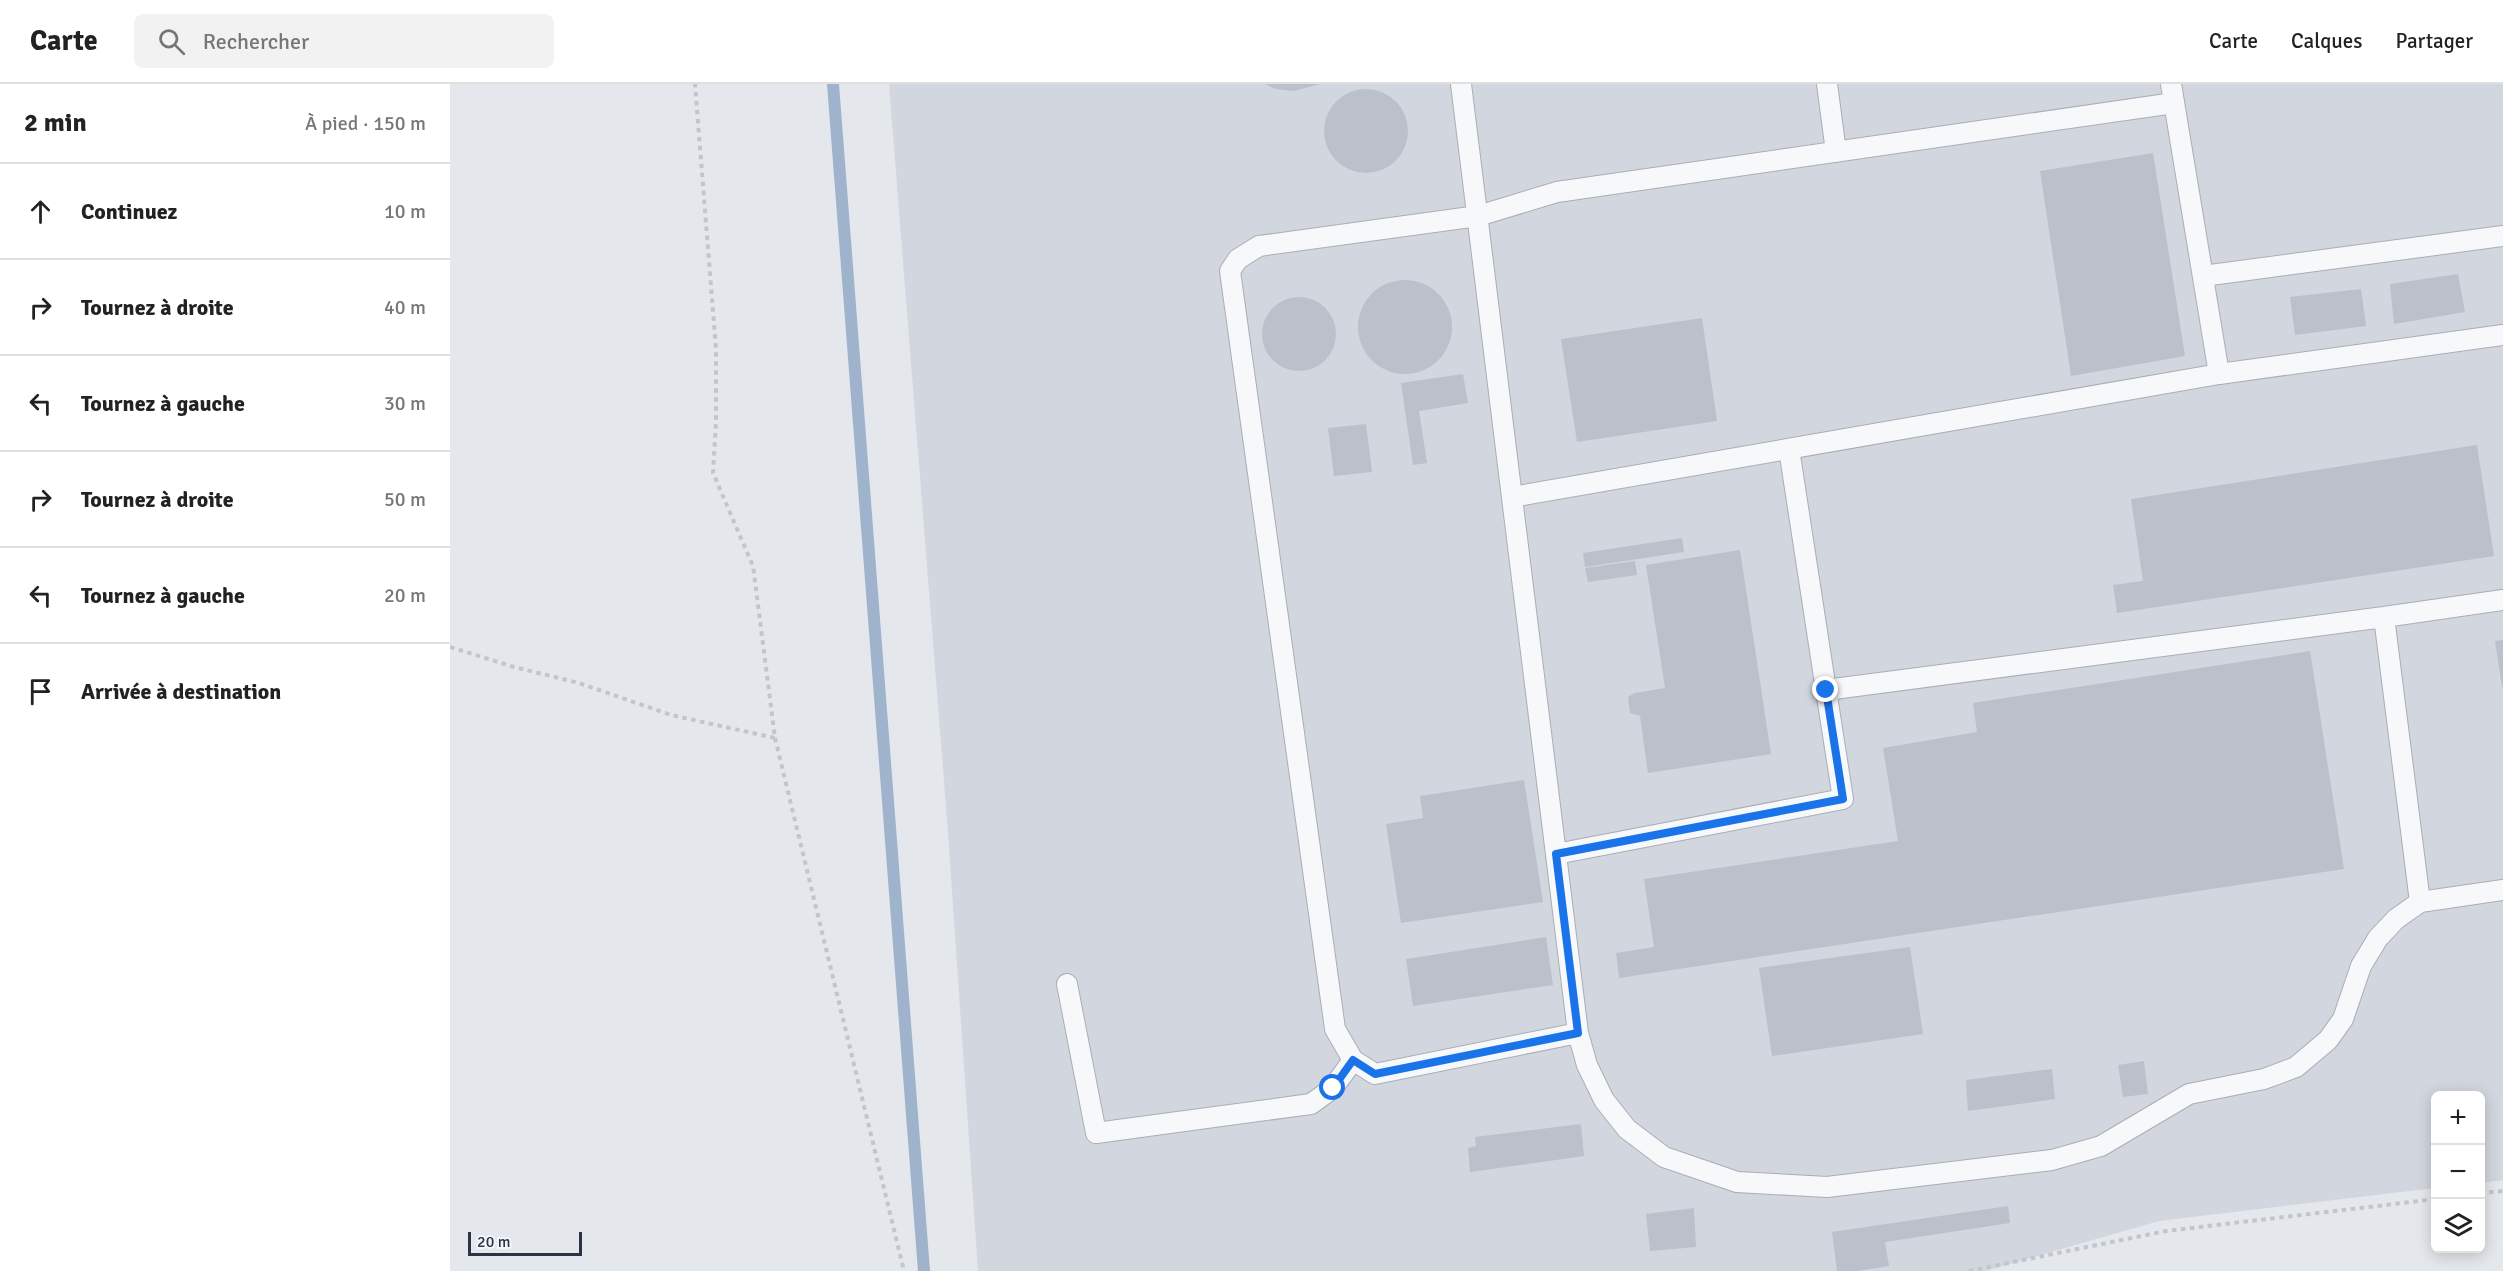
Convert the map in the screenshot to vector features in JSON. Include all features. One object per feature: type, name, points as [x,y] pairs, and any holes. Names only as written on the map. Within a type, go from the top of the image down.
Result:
[{"type":"lane","points":[[1461,84],[1578,1033],[1587,1065],[1604,1100],[1627,1129],[1664,1157],[1737,1182],[1827,1187],[2052,1160],[2101,1146],[2189,1094],[2264,1079],[2296,1067],[2328,1040],[2343,1019],[2361,966],[2378,938],[2396,919],[2420,902],[2503,890]]},
{"type":"lane","points":[[1827,84],[1836,152]]},
{"type":"lane","points":[[1578,1033],[1375,1074],[1353,1060],[1335,1029],[1230,271],[1238,258],[1259,246],[1478,216],[1557,192],[1836,152],[2172,94],[2219,374]]},
{"type":"lane","points":[[2203,276],[2503,236]]},
{"type":"lane","points":[[1512,497],[2219,374],[2503,334]]},
{"type":"lane","points":[[1556,854],[1843,799],[1789,449]]},
{"type":"lane","points":[[1826,690],[2503,600]]},
{"type":"lane","points":[[2384,617],[2420,902]]},
{"type":"lane","points":[[1067,984],[1096,1133],[1311,1104],[1333,1088],[1353,1060]]},
{"type":"path","points":[[696,84],[716,349],[713,473],[753,566],[776,738],[904,1271]]},
{"type":"path","points":[[450,647],[514,667],[579,683],[671,715],[776,738]]},
{"type":"path","points":[[2485,1193],[2503,1191]]},
{"type":"path","points":[[1969,1271],[2166,1231],[2431,1200]]},
{"type":"shaded area","points":[[889,84],[2503,84],[2503,1180],[2485,1182],[2485,1091],[2431,1091],[2431,1188],[2159,1221],[1985,1271],[978,1271],[948,832]]},
{"type":"building","points":[[1265,84],[1320,84],[1294,91],[1275,89]]},
{"type":"building","points":[[1366,89],[1389,96],[1401,108],[1408,131],[1401,154],[1389,166],[1366,173],[1343,166],[1331,154],[1324,131],[1331,108],[1343,96]]},
{"type":"building","points":[[2153,153],[2185,356],[2071,376],[2040,171]]},
{"type":"building","points":[[2458,274],[2465,312],[2394,324],[2390,284]]},
{"type":"building","points":[[1405,280],[1423,283],[1438,294],[1449,309],[1452,327],[1449,345],[1438,360],[1423,371],[1405,374],[1387,371],[1372,360],[1361,345],[1358,327],[1361,309],[1372,294],[1387,283]]},
{"type":"building","points":[[2361,289],[2366,326],[2295,335],[2290,297]]},
{"type":"building","points":[[1299,297],[1313,300],[1325,308],[1333,320],[1336,334],[1333,348],[1325,360],[1313,368],[1299,371],[1285,368],[1273,360],[1265,348],[1262,334],[1265,320],[1273,308],[1285,300]]},
{"type":"building","points":[[1702,318],[1717,421],[1577,442],[1561,339]]},
{"type":"building","points":[[1463,374],[1468,403],[1419,411],[1427,463],[1413,465],[1401,383]]},
{"type":"building","points":[[1366,424],[1372,472],[1334,476],[1328,428]]},
{"type":"building","points":[[2477,445],[2494,556],[2117,613],[2113,585],[2143,581],[2131,499]]},
{"type":"building","points":[[1682,538],[1684,552],[1585,567],[1583,553]]},
{"type":"building","points":[[1740,550],[1771,754],[1648,773],[1640,716],[1630,713],[1628,697],[1635,693],[1665,688],[1646,565]]},
{"type":"building","points":[[1635,561],[1637,575],[1588,582],[1585,568]]},
{"type":"building","points":[[2503,640],[2503,687],[2502,687],[2495,641]]},
{"type":"building","points":[[2310,651],[2344,869],[1619,978],[1616,953],[1654,947],[1644,879],[1898,841],[1883,748],[1977,732],[1973,703]]},
{"type":"building","points":[[1524,780],[1543,902],[1401,923],[1386,824],[1423,818],[1420,796]]},
{"type":"building","points":[[1546,937],[1553,985],[1413,1006],[1406,959]]},
{"type":"building","points":[[1910,947],[1923,1034],[1772,1056],[1759,968]]},
{"type":"building","points":[[2144,1061],[2148,1094],[2123,1097],[2118,1065]]},
{"type":"building","points":[[2052,1069],[2055,1099],[1968,1111],[1966,1080]]},
{"type":"building","points":[[1581,1124],[1584,1156],[1470,1172],[1468,1148],[1476,1146],[1475,1137]]},
{"type":"building","points":[[2008,1206],[2010,1223],[1885,1242],[1889,1266],[1857,1271],[1837,1271],[1832,1232]]},
{"type":"building","points":[[1694,1208],[1696,1247],[1650,1251],[1646,1214]]},
{"type":"waterway","points":[[833,84],[924,1271]]},
{"type":"route","points":[[1333,1088],[1353,1060],[1375,1074],[1578,1033],[1556,854],[1843,799],[1826,690]]}]
